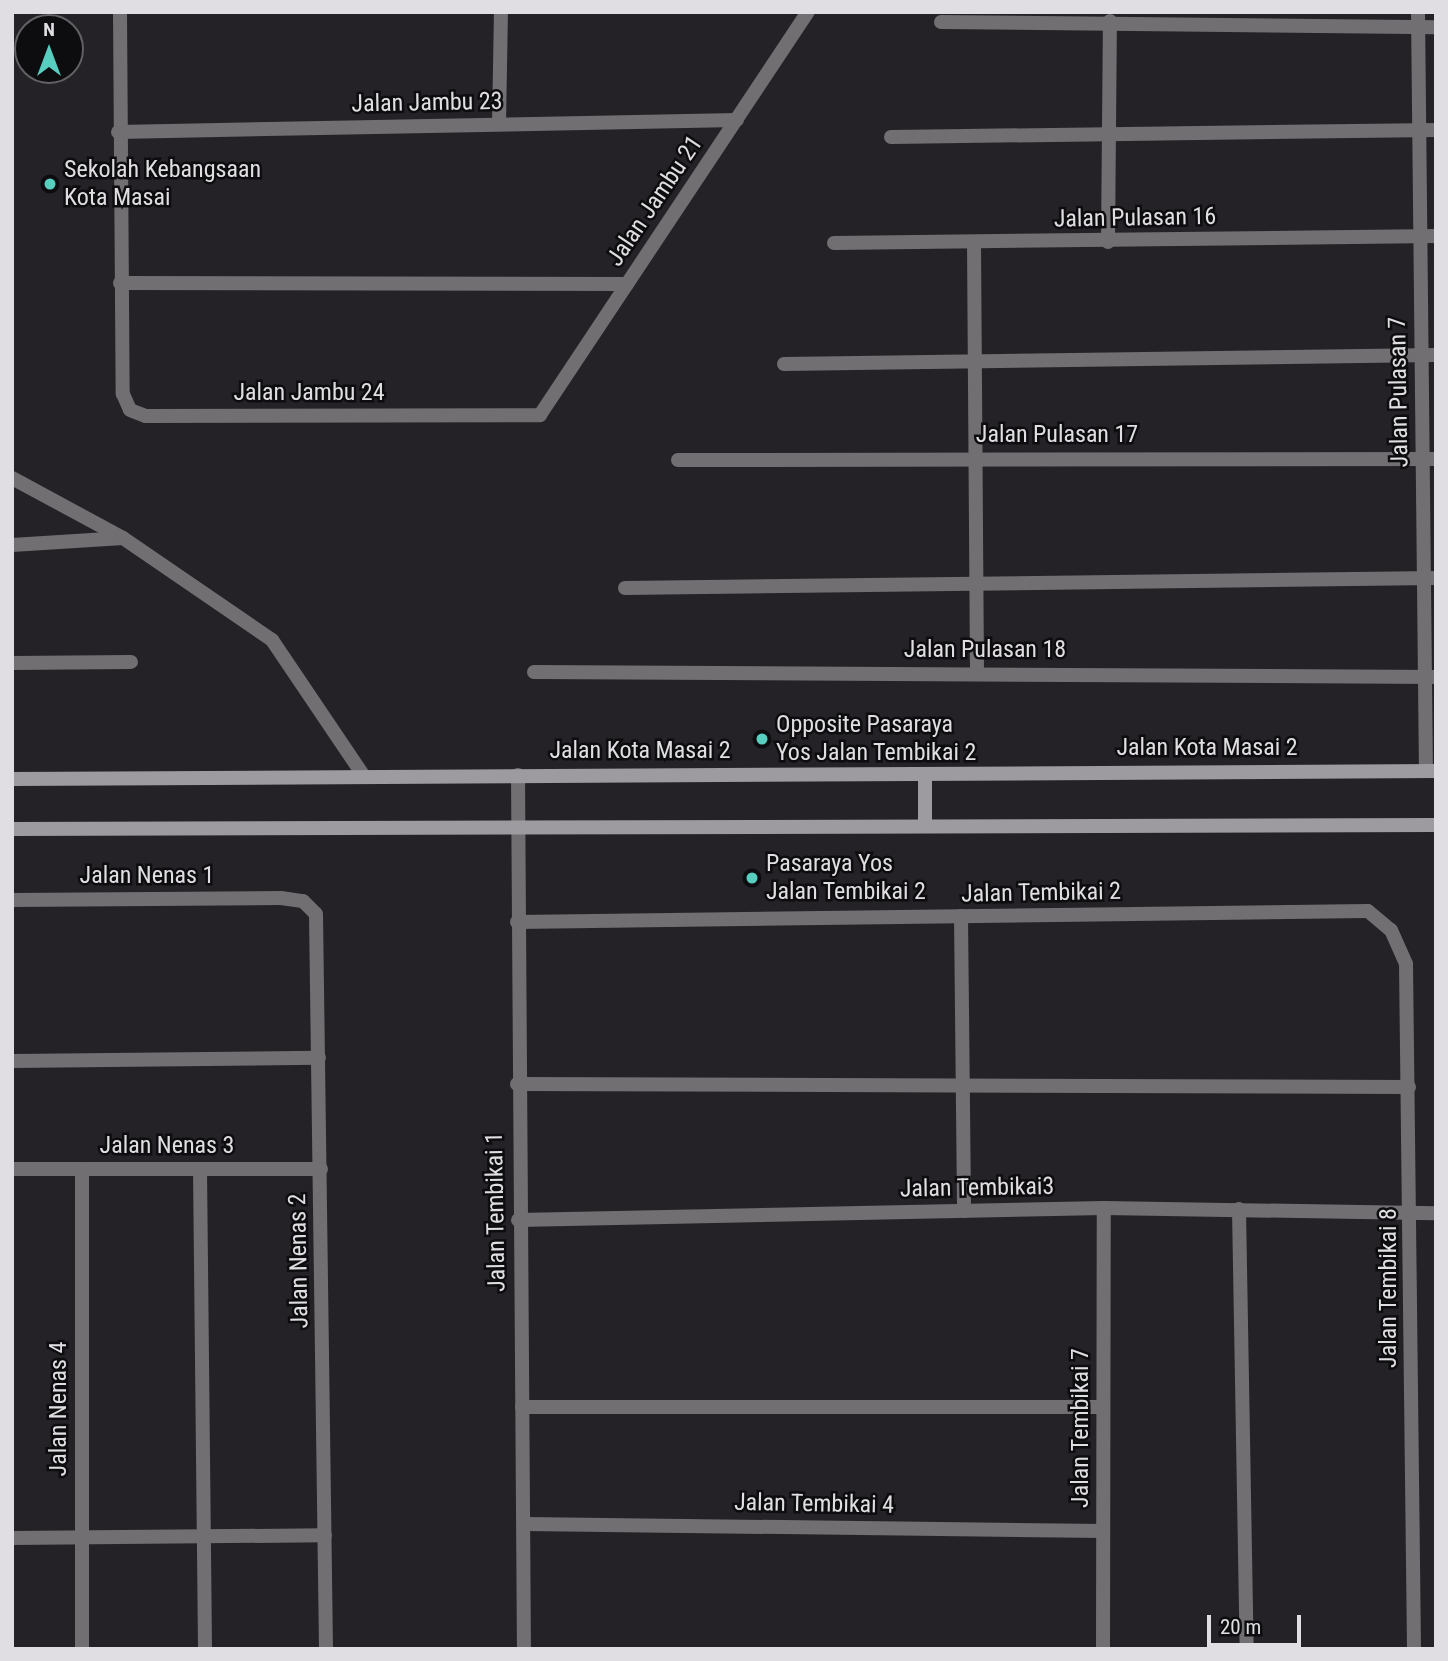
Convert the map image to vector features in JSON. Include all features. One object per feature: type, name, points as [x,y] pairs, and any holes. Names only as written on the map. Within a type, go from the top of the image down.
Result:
[{"type":"main road","name":"Jalan Kota Masai 2","points":[[12,779],[1431,771]]},
{"type":"main road","points":[[925,774],[925,825]]},
{"type":"main road","points":[[12,829],[518,824],[1436,825]]},
{"type":"street","points":[[120,12],[120,283],[627,284]]},
{"type":"street","points":[[499,124],[500,12]]},
{"type":"street","name":"Jalan Jambu 21","points":[[540,415],[808,12]]},
{"type":"street","points":[[941,22],[1418,20],[1436,27]]},
{"type":"street","name":"Jalan Pulasan 7","points":[[1418,20],[1420,236],[1428,355],[1431,771]]},
{"type":"street","points":[[1108,242],[1110,21]]},
{"type":"street","name":"Jalan Jambu 23","points":[[118,132],[737,120]]},
{"type":"street","points":[[891,137],[1436,131]]},
{"type":"street","name":"Jalan Pulasan 16","points":[[834,243],[1108,242],[1436,236]]},
{"type":"street","points":[[974,242],[977,672]]},
{"type":"street","name":"Jalan Jambu 24","points":[[120,283],[121,361],[125,403],[146,416],[540,415]]},
{"type":"street","points":[[785,364],[1428,355]]},
{"type":"street","name":"Jalan Pulasan 17","points":[[678,460],[1429,459]]},
{"type":"street","points":[[12,478],[123,538],[272,640],[363,775]]},
{"type":"street","points":[[12,545],[123,538]]},
{"type":"street","points":[[625,588],[1430,578]]},
{"type":"street","points":[[12,663],[131,662]]},
{"type":"street","name":"Jalan Pulasan 18","points":[[534,672],[977,672],[1430,677]]},
{"type":"street","name":"Jalan Tembikai 1","points":[[518,775],[517,1084],[525,1524],[524,1649]]},
{"type":"street","name":"Jalan Nenas 1","points":[[12,900],[281,898]]},
{"type":"street","name":"Jalan Nenas 2","points":[[281,898],[303,901],[316,914],[326,1649]]},
{"type":"street","name":"Jalan Tembikai 2","points":[[517,922],[1368,911],[1391,930]]},
{"type":"street","points":[[961,916],[964,1211]]},
{"type":"street","name":"Jalan Tembikai 8","points":[[1391,930],[1406,964],[1412,1211],[1414,1649]]},
{"type":"street","points":[[12,1060],[319,1058]]},
{"type":"street","points":[[517,1084],[1409,1087]]},
{"type":"street","name":"Jalan Nenas 3","points":[[12,1169],[321,1169]]},
{"type":"street","name":"Jalan Nenas 4","points":[[82,1169],[82,1649]]},
{"type":"street","points":[[200,1169],[205,1649]]},
{"type":"street","name":"Jalan Tembikai3","points":[[519,1220],[1104,1208],[1436,1213]]},
{"type":"street","name":"Jalan Tembikai 7","points":[[1103,1649],[1104,1208]]},
{"type":"street","points":[[1239,1209],[1247,1649]]},
{"type":"street","points":[[522,1407],[1103,1407]]},
{"type":"street","name":"Jalan Tembikai 4","points":[[525,1524],[1103,1531]]},
{"type":"street","points":[[12,1538],[325,1535]]},
{"type":"place","name":"Sekolah Kebangsaan Kota Masai","points":[[50,184]]},
{"type":"place","name":"Opposite Pasaraya Yos Jalan Tembikai 2","points":[[762,739]]},
{"type":"place","name":"Pasaraya Yos Jalan Tembikai 2","points":[[752,878]]}]
